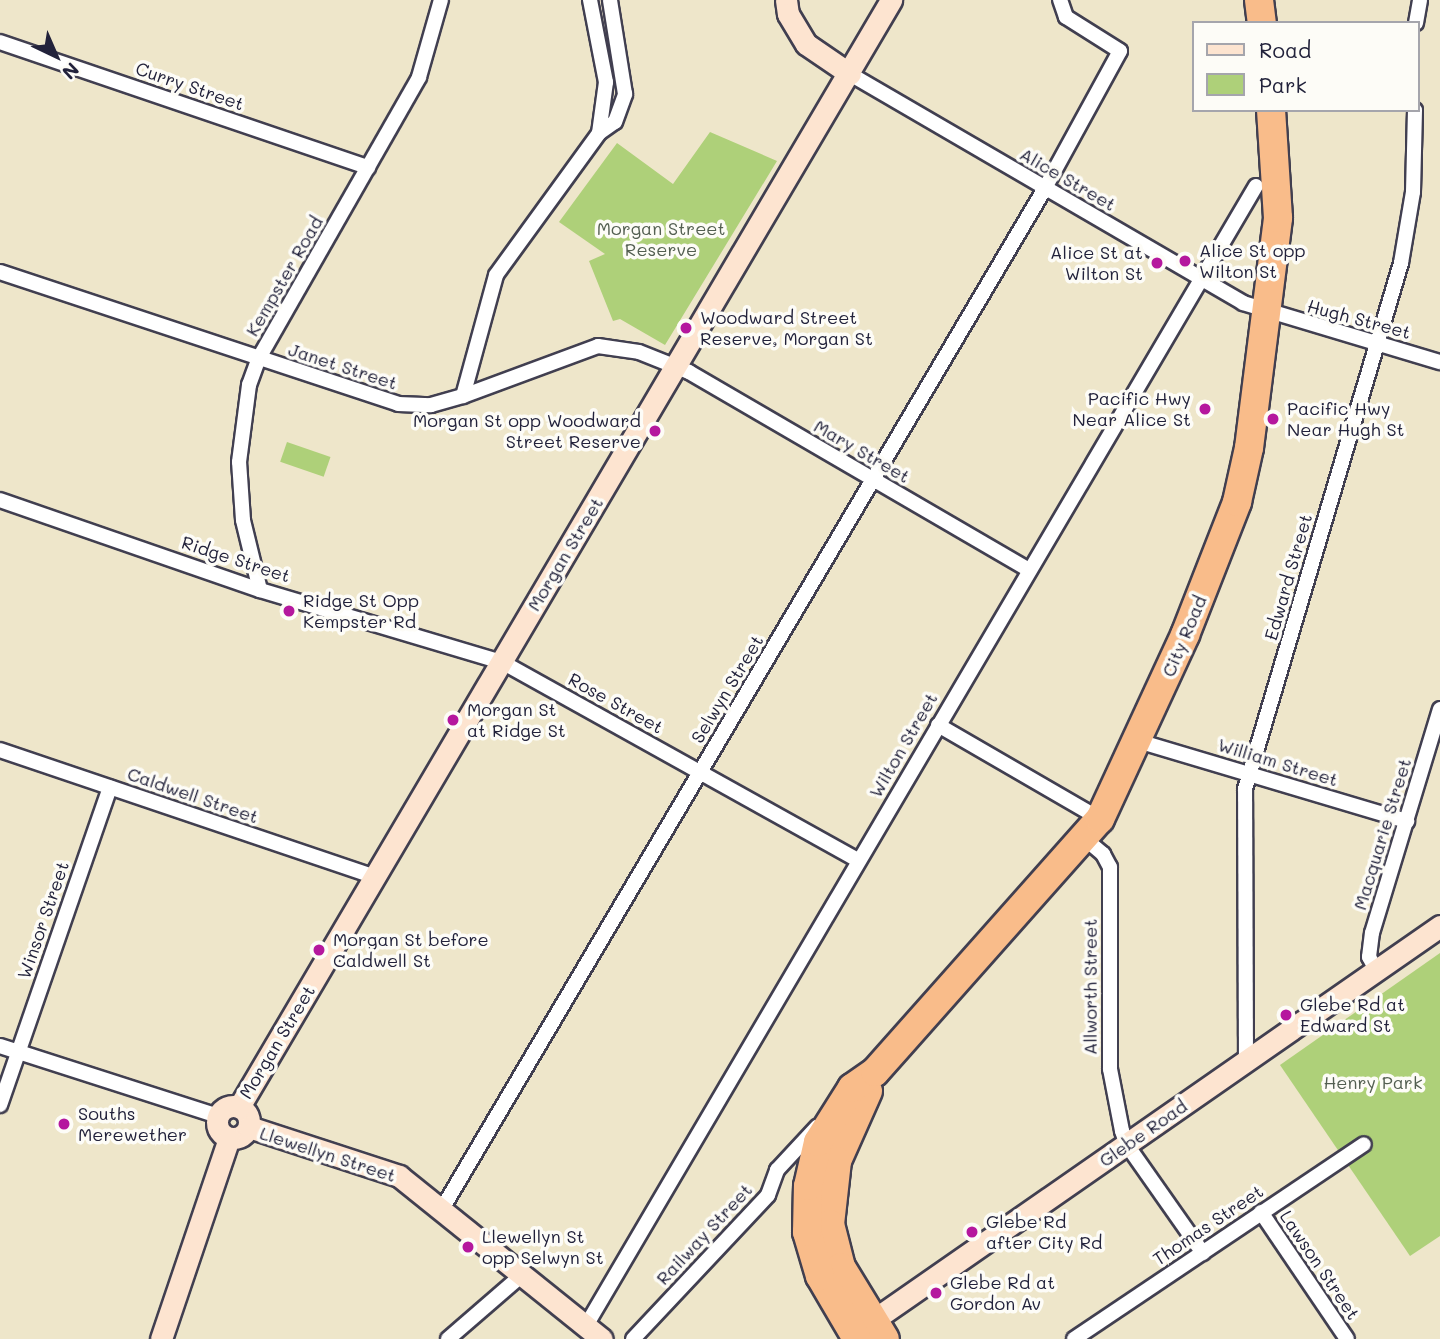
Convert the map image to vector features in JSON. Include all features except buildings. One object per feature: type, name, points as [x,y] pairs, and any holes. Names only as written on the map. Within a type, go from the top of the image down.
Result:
[{"type":"highway","points":[[1259,0],[1262,21]]},
{"type":"highway","name":"City Road","points":[[863,1334],[832,1242],[830,1205],[845,1137],[864,1080],[1092,829],[1138,741],[1215,566],[1237,502],[1268,313],[1278,192],[1271,112]]},
{"type":"street","name":"Kempster Road","points":[[260,590],[243,520],[239,462],[249,385],[258,358],[419,77],[441,0]]},
{"type":"street","points":[[590,0],[606,82],[599,133]]},
{"type":"street","points":[[463,396],[496,275],[599,133],[615,122],[625,94],[610,0]]},
{"type":"street","points":[[786,0],[788,14],[806,44],[850,74]]},
{"type":"street","name":"Morgan Street","points":[[239,1107],[850,74],[891,0]]},
{"type":"street","name":"Selwyn Street","points":[[442,1209],[1045,188],[1120,51],[1066,17],[1060,0]]},
{"type":"street","points":[[1416,21],[1420,0]]},
{"type":"street","name":"Curry Street","points":[[0,42],[368,167]]},
{"type":"street","name":"Alice Street","points":[[850,74],[1200,279],[1268,313]]},
{"type":"street","name":"Edward Street","points":[[1246,1060],[1245,789],[1401,263],[1413,192],[1415,112]]},
{"type":"street","name":"Wilton Street","points":[[594,1332],[858,860],[1256,186]]},
{"type":"street","name":"Janet Street","points":[[0,272],[398,404],[431,405],[463,396],[598,346],[639,352],[676,366]]},
{"type":"street","name":"Hugh Street","points":[[1268,313],[1440,362]]},
{"type":"street","name":"Mary Street","points":[[676,366],[1028,569]]},
{"type":"street","name":"Ridge Street","points":[[0,500],[260,590],[502,662]]},
{"type":"street","name":"Rose Street","points":[[502,662],[858,860]]},
{"type":"street","name":"Macquarie Street","points":[[1376,970],[1369,957],[1371,933],[1440,709]]},
{"type":"street","name":"Allworth Street","points":[[938,724],[1092,829],[1110,867],[1110,1069],[1127,1145]]},
{"type":"street","name":"William Street","points":[[1138,741],[1407,821]]},
{"type":"street","name":"Caldwell Street","points":[[0,750],[374,877]]},
{"type":"street","name":"Winsor Street","points":[[0,1105],[110,788]]},
{"type":"street","name":"Glebe Road","points":[[863,1334],[1246,1060],[1440,926]]},
{"type":"street","points":[[0,1046],[218,1116]]},
{"type":"street","name":"Railway Street","points":[[633,1339],[768,1195],[777,1170],[864,1080]]},
{"type":"street","points":[[229,1106],[239,1107],[248,1115],[249,1127],[241,1137],[229,1138],[219,1129],[218,1116],[229,1106]]},
{"type":"street","name":"Llewellyn Street","points":[[249,1127],[399,1176],[594,1332]]},
{"type":"street","points":[[160,1339],[229,1138]]},
{"type":"street","name":"Thomas Street","points":[[1074,1339],[1364,1144]]},
{"type":"street","points":[[1127,1145],[1203,1253]]},
{"type":"street","name":"Lawson Street","points":[[1261,1212],[1347,1339]]},
{"type":"street","points":[[448,1339],[523,1274]]},
{"type":"green space","name":"Morgan Street Reserve","points":[[710,132],[777,161],[665,345],[620,319],[613,321],[589,261],[605,254],[559,222],[617,143],[673,184]]},
{"type":"green space","points":[[287,442],[330,457],[324,477],[280,462]]},
{"type":"green space","name":"Henry Park","points":[[1440,953],[1440,1236],[1410,1256],[1280,1065]]},
{"type":"place","name":"Alice St opp Wilton St","points":[[1185,261]]},
{"type":"place","name":"Alice St at Wilton St","points":[[1157,263]]},
{"type":"place","name":"Woodward Street Reserve, Morgan St","points":[[686,328]]},
{"type":"place","name":"Pacific Hwy Near Alice St","points":[[1205,409]]},
{"type":"place","name":"Pacific Hwy Near Hugh St","points":[[1273,419]]},
{"type":"place","name":"Morgan St opp Woodward Street Reserve","points":[[655,431]]},
{"type":"place","name":"Ridge St Opp Kempster Rd","points":[[289,611]]},
{"type":"place","name":"Morgan St at Ridge St","points":[[453,720]]},
{"type":"place","name":"Morgan St before Caldwell St","points":[[319,950]]},
{"type":"place","name":"Glebe Rd at Edward St","points":[[1286,1015]]},
{"type":"place","name":"Souths Merewether","points":[[64,1124]]},
{"type":"place","name":"Glebe Rd after City Rd","points":[[972,1232]]},
{"type":"place","name":"Llewellyn St opp Selwyn St","points":[[468,1247]]},
{"type":"place","name":"Glebe Rd at Gordon Av","points":[[936,1293]]}]
